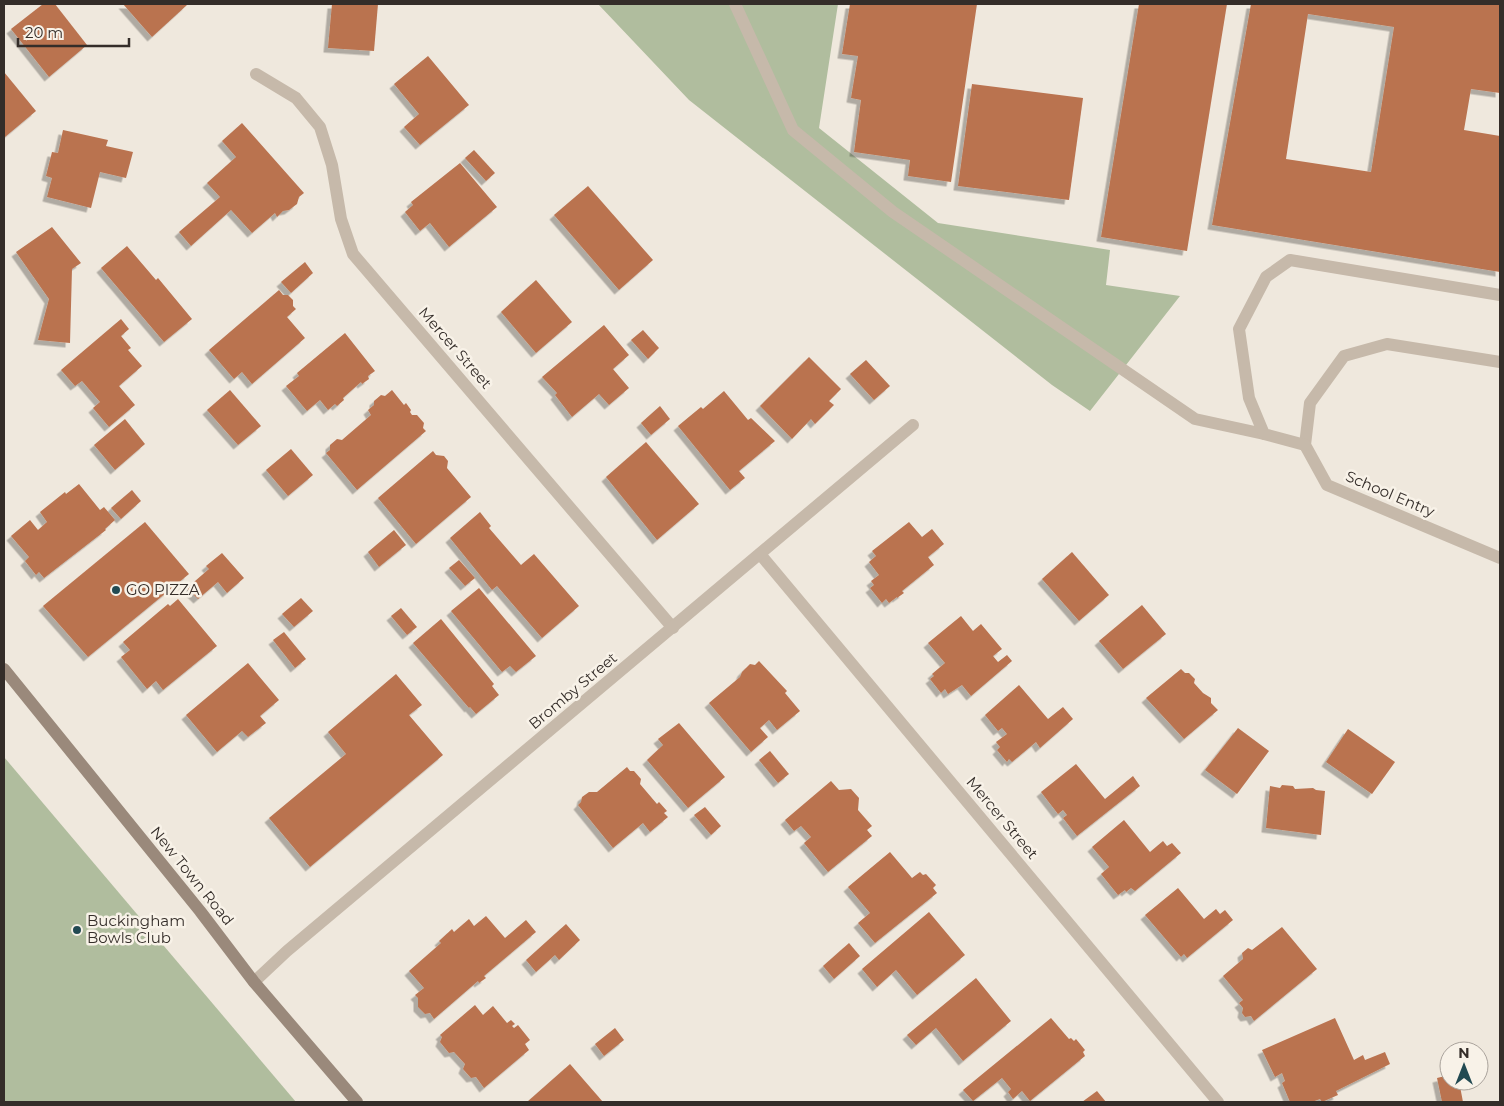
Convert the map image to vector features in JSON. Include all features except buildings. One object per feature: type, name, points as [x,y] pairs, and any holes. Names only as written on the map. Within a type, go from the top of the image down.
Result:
[{"type":"main road","name":"New Town Road","points":[[4,669],[200,911],[254,982],[356,1102]]},
{"type":"street","points":[[735,4],[793,130],[885,205],[1195,419],[1305,445],[1310,403],[1344,356],[1387,344],[1500,362]]},
{"type":"street","name":"Mercer Street","points":[[256,74],[296,98],[320,127],[332,165],[341,219],[353,254],[673,628]]},
{"type":"street","points":[[1264,434],[1249,398],[1239,329],[1266,277],[1290,260],[1500,295]]},
{"type":"street","name":"Bromby Street","points":[[254,982],[295,945],[913,425]]},
{"type":"street","name":"School Entry","points":[[1305,445],[1327,485],[1500,558]]},
{"type":"street","name":"Mercer Street","points":[[760,554],[1218,1102]]},
{"type":"green space","points":[[598,4],[838,4],[819,128],[938,223],[1110,250],[1106,285],[1180,296],[1090,411],[1052,385],[689,100]]},
{"type":"green space","name":"Buckingham Bowls Club","points":[[4,757],[296,1102],[4,1102]]},
{"type":"place","name":"GO PIZZA","points":[[116,590]]},
{"type":"place","name":"Buckingham Bowls Club","points":[[77,930]]}]
